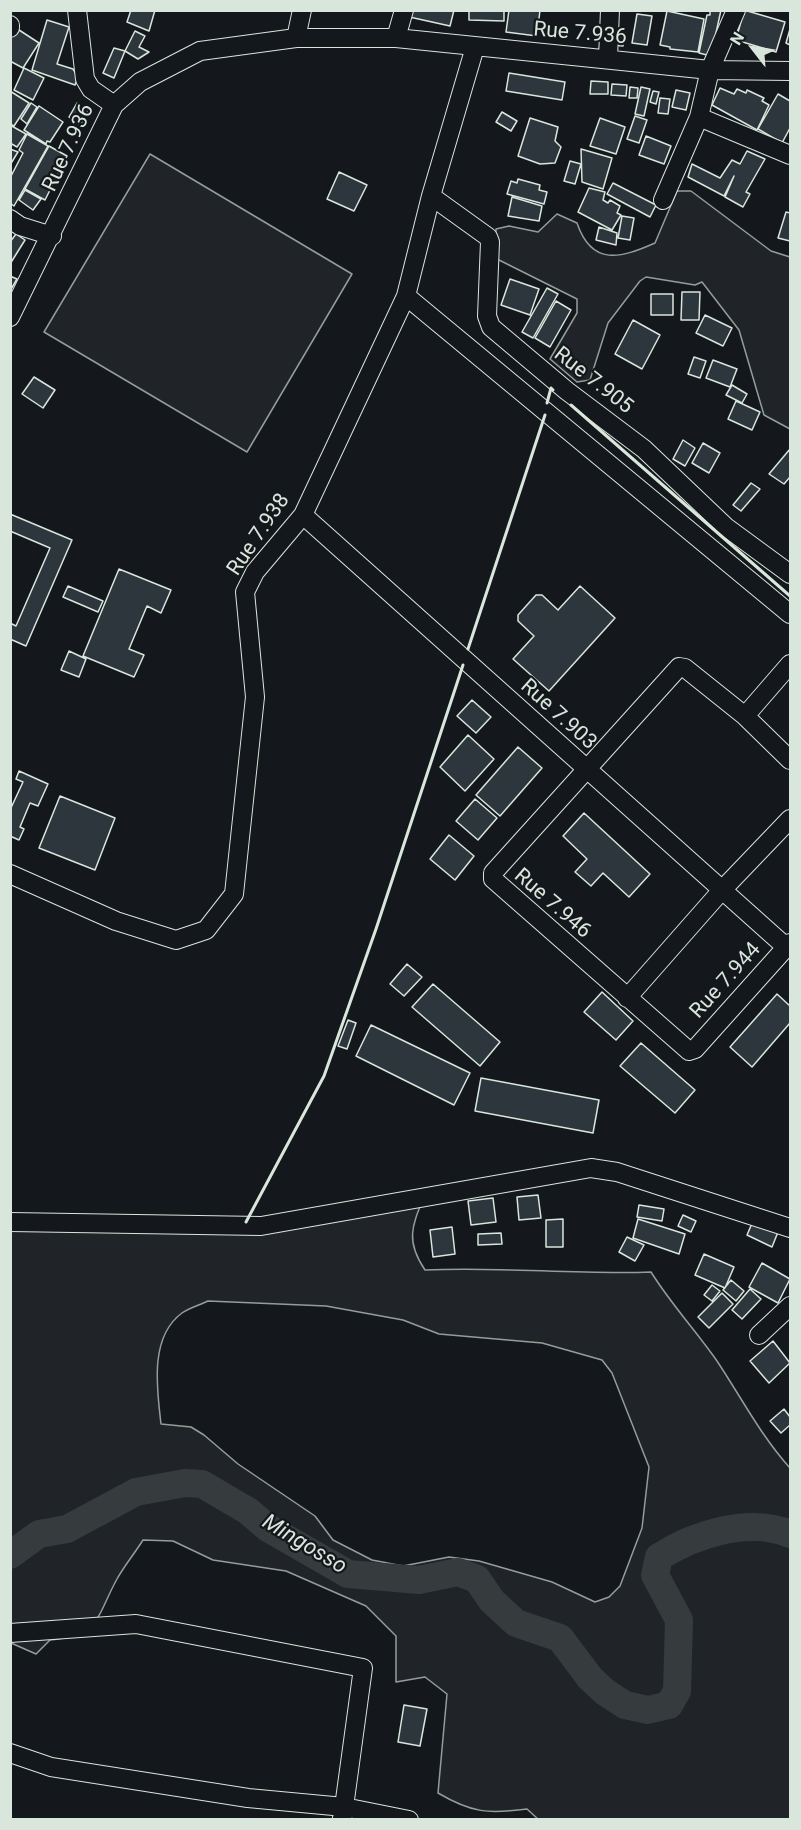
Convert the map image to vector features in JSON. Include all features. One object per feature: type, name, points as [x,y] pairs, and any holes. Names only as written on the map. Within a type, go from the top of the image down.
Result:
[{"type":"street","points":[[77,10],[85,79],[91,89],[114,105]]},
{"type":"street","points":[[296,38],[302,10]]},
{"type":"street","points":[[396,38],[404,10]]},
{"type":"street","points":[[608,58],[610,10]]},
{"type":"street","points":[[663,200],[699,117],[710,70],[736,10]]},
{"type":"street","name":"Rue 7.936","points":[[10,317],[52,237],[114,105],[141,82],[200,51],[296,38],[396,38],[710,70],[790,71]]},
{"type":"street","name":"Rue 7.938","points":[[10,874],[116,921],[176,940],[206,930],[234,894],[255,697],[245,592],[255,572],[303,515],[406,296],[431,196],[475,47]]},
{"type":"street","points":[[699,117],[790,155]]},
{"type":"street","name":"Rue 7.905","points":[[431,196],[488,237],[490,242],[487,316],[491,327],[567,391],[644,449],[726,527],[790,574]]},
{"type":"street","points":[[10,219],[20,226],[52,237]]},
{"type":"street","points":[[406,296],[790,614]]},
{"type":"street","name":"Rue 7.903","points":[[303,515],[586,771],[788,945]]},
{"type":"street","points":[[745,716],[790,664]]},
{"type":"street","points":[[586,771],[679,667],[685,668],[745,716],[790,760]]},
{"type":"street","name":"Rue 7.946","points":[[586,771],[493,873],[493,879],[682,1047],[689,1051],[694,1049]]},
{"type":"street","points":[[627,998],[722,890],[790,819]]},
{"type":"street","name":"Rue 7.944","points":[[694,1049],[788,945]]},
{"type":"street","points":[[10,1222],[261,1226],[591,1168],[617,1172],[790,1228]]},
{"type":"street","points":[[759,1335],[790,1306]]},
{"type":"street","points":[[10,1634],[136,1624],[363,1668],[343,1813]]},
{"type":"street","points":[[10,1753],[51,1767],[343,1813],[409,1820]]},
{"type":"shaded area","points":[[150,154],[352,274],[247,452],[44,332]]},
{"type":"shaded area","points":[[677,191],[691,191],[771,251],[790,257],[790,429],[764,415],[739,330],[702,282],[695,285],[646,277],[640,281],[608,323],[590,380],[577,382],[550,359],[577,313],[577,299],[495,258],[496,229],[509,226],[538,232],[557,214],[577,223],[583,237],[599,253],[619,255],[643,248],[655,243]]},
{"type":"shaded area","points":[[426,1192],[417,1213],[413,1231],[414,1249],[425,1270],[651,1272],[717,1361],[760,1430],[790,1468],[790,1819],[539,1820],[527,1809],[491,1811],[461,1805],[438,1793],[447,1694],[425,1677],[396,1682],[396,1636],[366,1606],[286,1571],[213,1560],[173,1541],[143,1540],[120,1574],[100,1614],[88,1629],[67,1638],[50,1640],[36,1654],[11,1643],[11,1215],[246,1222]],"holes":[[[208,1301],[326,1306],[403,1320],[439,1334],[542,1343],[602,1360],[612,1373],[649,1467],[642,1528],[620,1586],[609,1597],[595,1602],[552,1582],[479,1561],[449,1557],[403,1566],[372,1560],[333,1540],[315,1516],[238,1464],[204,1435],[191,1427],[161,1424],[157,1380],[160,1349],[171,1323],[182,1313]]]},
{"type":"building","points":[[131,10],[155,10],[149,31],[127,22]]},
{"type":"building","points":[[407,10],[454,10],[450,26],[405,16]]},
{"type":"building","points":[[469,10],[504,10],[504,21],[469,20]]},
{"type":"building","points":[[509,10],[540,10],[537,36],[506,32]]},
{"type":"building","points":[[710,10],[721,10],[711,56],[699,53]]},
{"type":"building","points":[[744,10],[785,22],[776,52],[736,40]]},
{"type":"building","points":[[667,11],[704,19],[698,52],[670,49],[670,47],[660,45]]},
{"type":"building","points":[[637,14],[652,16],[647,45],[632,43]]},
{"type":"building","points":[[47,20],[69,27],[57,64],[73,69],[78,77],[75,85],[32,70]]},
{"type":"building","points":[[16,28],[39,43],[23,68],[10,61],[10,36]]},
{"type":"building","points":[[790,29],[790,45],[786,43]]},
{"type":"building","points":[[135,31],[145,36],[139,47],[149,52],[138,59],[125,51]]},
{"type":"building","points":[[614,31],[625,33],[623,46],[612,45]]},
{"type":"building","points":[[114,48],[125,51],[114,78],[103,73]]},
{"type":"building","points":[[24,68],[44,78],[33,100],[14,90]]},
{"type":"building","points":[[509,73],[565,82],[562,100],[506,91]]},
{"type":"building","points":[[591,81],[608,82],[608,94],[590,94]]},
{"type":"building","points":[[612,84],[627,85],[626,96],[611,95]]},
{"type":"building","points":[[630,87],[638,88],[637,98],[629,98]]},
{"type":"building","points":[[641,87],[650,89],[644,116],[635,114]]},
{"type":"building","points":[[720,88],[734,94],[737,89],[746,93],[747,90],[764,98],[762,101],[769,105],[757,130],[712,105]]},
{"type":"building","points":[[676,90],[690,93],[686,110],[672,107]]},
{"type":"building","points":[[10,91],[29,103],[14,126],[10,124]]},
{"type":"building","points":[[653,91],[659,92],[656,104],[650,102]]},
{"type":"building","points":[[778,94],[790,101],[790,128],[782,143],[758,129]]},
{"type":"building","points":[[660,98],[670,99],[668,114],[658,113]]},
{"type":"building","points":[[31,103],[37,107],[27,124],[21,119]]},
{"type":"building","points":[[77,103],[89,110],[80,125],[69,117]]},
{"type":"building","points":[[39,106],[63,122],[50,142],[47,141],[46,144],[24,130]]},
{"type":"building","points":[[502,112],[517,121],[511,131],[496,122]]},
{"type":"building","points":[[635,116],[647,120],[639,143],[627,139]]},
{"type":"building","points":[[530,118],[558,127],[555,141],[561,147],[555,163],[540,164],[518,156]]},
{"type":"building","points":[[600,118],[625,127],[616,154],[590,146]]},
{"type":"building","points":[[10,125],[26,134],[17,147],[10,143]]},
{"type":"building","points":[[27,134],[48,146],[14,206],[10,203],[10,178],[23,153],[19,150]]},
{"type":"building","points":[[646,136],[671,146],[664,164],[639,155]]},
{"type":"building","points":[[49,146],[67,156],[45,200],[25,189]]},
{"type":"building","points":[[10,149],[18,152],[10,165]]},
{"type":"building","points":[[581,149],[612,158],[603,189],[582,182]]},
{"type":"building","points":[[747,151],[765,159],[746,192],[750,194],[743,207],[725,197],[734,176],[724,196],[688,177],[692,164],[720,178],[732,160],[740,164]]},
{"type":"building","points":[[570,161],[581,164],[575,184],[564,181]]},
{"type":"building","points":[[339,172],[367,185],[354,211],[327,199]]},
{"type":"building","points":[[518,179],[540,185],[539,190],[547,192],[544,204],[507,194],[511,181],[517,183]]},
{"type":"building","points":[[613,183],[656,205],[650,217],[607,194]]},
{"type":"building","points":[[589,188],[605,192],[603,200],[608,203],[610,200],[620,206],[617,213],[621,215],[612,230],[578,212]]},
{"type":"building","points":[[25,190],[41,199],[33,210],[19,200]]},
{"type":"building","points":[[512,197],[542,206],[539,221],[508,216]]},
{"type":"building","points":[[786,212],[790,213],[790,241],[778,238]]},
{"type":"building","points":[[622,216],[634,218],[630,240],[618,238]]},
{"type":"building","points":[[599,227],[617,233],[616,245],[596,240]]},
{"type":"building","points":[[16,234],[25,240],[10,264],[10,242]]},
{"type":"building","points":[[10,276],[17,279],[10,291]]},
{"type":"building","points":[[510,279],[539,289],[530,315],[501,305]]},
{"type":"building","points":[[547,288],[558,294],[533,338],[522,332]]},
{"type":"building","points":[[682,292],[700,292],[699,320],[681,320]]},
{"type":"building","points":[[651,294],[673,294],[673,315],[651,315]]},
{"type":"building","points":[[556,301],[571,310],[550,347],[535,338]]},
{"type":"building","points":[[705,315],[732,328],[723,346],[696,333]]},
{"type":"building","points":[[633,320],[660,335],[642,369],[615,354]]},
{"type":"building","points":[[694,357],[706,361],[700,378],[688,374]]},
{"type":"building","points":[[713,360],[737,369],[730,387],[706,378]]},
{"type":"building","points":[[34,377],[55,390],[43,408],[22,394]]},
{"type":"building","points":[[732,385],[747,394],[742,403],[726,395]]},
{"type":"building","points":[[736,401],[760,412],[752,430],[728,419]]},
{"type":"building","points":[[683,440],[695,448],[685,466],[673,459]]},
{"type":"building","points":[[703,443],[720,453],[709,473],[692,463]]},
{"type":"building","points":[[790,449],[790,477],[784,484],[769,474]]},
{"type":"building","points":[[751,483],[760,489],[741,511],[733,505]]},
{"type":"building","points":[[10,514],[72,540],[26,646],[10,639],[10,623],[16,626],[50,548],[10,531]]},
{"type":"building","points":[[119,569],[171,590],[161,613],[147,606],[129,649],[144,655],[134,677],[83,656]]},
{"type":"building","points":[[68,586],[103,601],[98,612],[63,597]]},
{"type":"building","points":[[580,586],[615,618],[549,691],[513,659],[534,636],[518,621],[518,615],[536,595],[542,595],[558,610]]},
{"type":"building","points":[[69,651],[86,659],[79,677],[61,670]]},
{"type":"building","points":[[472,700],[491,717],[476,733],[457,716]]},
{"type":"building","points":[[468,735],[494,759],[465,791],[440,767]]},
{"type":"building","points":[[518,747],[542,768],[500,816],[476,795]]},
{"type":"building","points":[[19,771],[48,784],[38,806],[30,803],[20,827],[24,829],[19,840],[10,836],[10,810],[23,782],[16,779]]},
{"type":"building","points":[[60,796],[115,818],[95,870],[39,848]]},
{"type":"building","points":[[475,799],[497,818],[478,840],[456,821]]},
{"type":"building","points":[[584,813],[650,874],[629,897],[603,873],[591,886],[575,872],[587,859],[563,836]]},
{"type":"building","points":[[449,835],[474,856],[455,880],[430,859]]},
{"type":"building","points":[[407,964],[422,977],[404,996],[390,984]]},
{"type":"building","points":[[433,984],[500,1042],[480,1066],[412,1007]]},
{"type":"building","points":[[602,992],[633,1021],[616,1040],[584,1012]]},
{"type":"building","points":[[777,994],[790,1006],[790,1023],[752,1067],[730,1047]]},
{"type":"building","points":[[348,1020],[356,1023],[347,1049],[338,1046]]},
{"type":"building","points":[[371,1025],[470,1073],[454,1105],[356,1056]]},
{"type":"building","points":[[641,1043],[695,1090],[675,1113],[620,1066]]},
{"type":"building","points":[[481,1078],[599,1100],[593,1133],[475,1111]]},
{"type":"building","points":[[538,1195],[541,1218],[519,1220],[517,1197]]},
{"type":"building","points":[[493,1198],[496,1222],[471,1225],[468,1201]]},
{"type":"building","points":[[639,1205],[664,1209],[662,1221],[637,1217]]},
{"type":"building","points":[[683,1215],[696,1221],[691,1232],[678,1226]]},
{"type":"building","points":[[563,1219],[563,1247],[546,1247],[546,1220]]},
{"type":"building","points":[[638,1219],[685,1234],[679,1254],[633,1238]]},
{"type":"building","points":[[753,1221],[778,1232],[772,1247],[747,1235]]},
{"type":"building","points":[[452,1227],[455,1254],[433,1257],[430,1230]]},
{"type":"building","points":[[501,1233],[502,1244],[478,1245],[478,1234]]},
{"type":"building","points":[[627,1237],[644,1245],[635,1261],[619,1252]]},
{"type":"building","points":[[704,1254],[734,1267],[725,1288],[695,1275]]},
{"type":"building","points":[[762,1263],[790,1279],[778,1303],[749,1287]]},
{"type":"building","points":[[731,1280],[744,1291],[736,1301],[723,1290]]},
{"type":"building","points":[[712,1285],[720,1291],[712,1301],[704,1295]]},
{"type":"building","points":[[750,1289],[761,1299],[742,1319],[732,1310]]},
{"type":"building","points":[[722,1293],[733,1304],[709,1328],[698,1317]]},
{"type":"building","points":[[773,1341],[790,1363],[769,1383],[750,1361]]},
{"type":"building","points":[[784,1409],[790,1417],[790,1425],[781,1433],[770,1421]]},
{"type":"building","points":[[404,1705],[427,1709],[420,1746],[398,1742]]},
{"type":"waterway","name":"Mingosso","points":[[10,1555],[39,1534],[67,1529],[136,1492],[185,1483],[202,1484],[248,1511],[268,1528],[348,1574],[419,1580],[458,1572],[477,1579],[492,1601],[516,1623],[560,1638],[590,1678],[605,1692],[625,1705],[648,1710],[669,1705],[677,1691],[679,1620],[655,1575],[659,1557],[689,1541],[723,1530],[757,1527],[790,1534]]},
{"type":"wall","points":[[547,403],[551,388],[553,390]]},
{"type":"wall","points":[[571,405],[790,596]]},
{"type":"wall","points":[[468,649],[545,415]]},
{"type":"wall","points":[[246,1222],[324,1076],[376,929],[463,665]]}]
